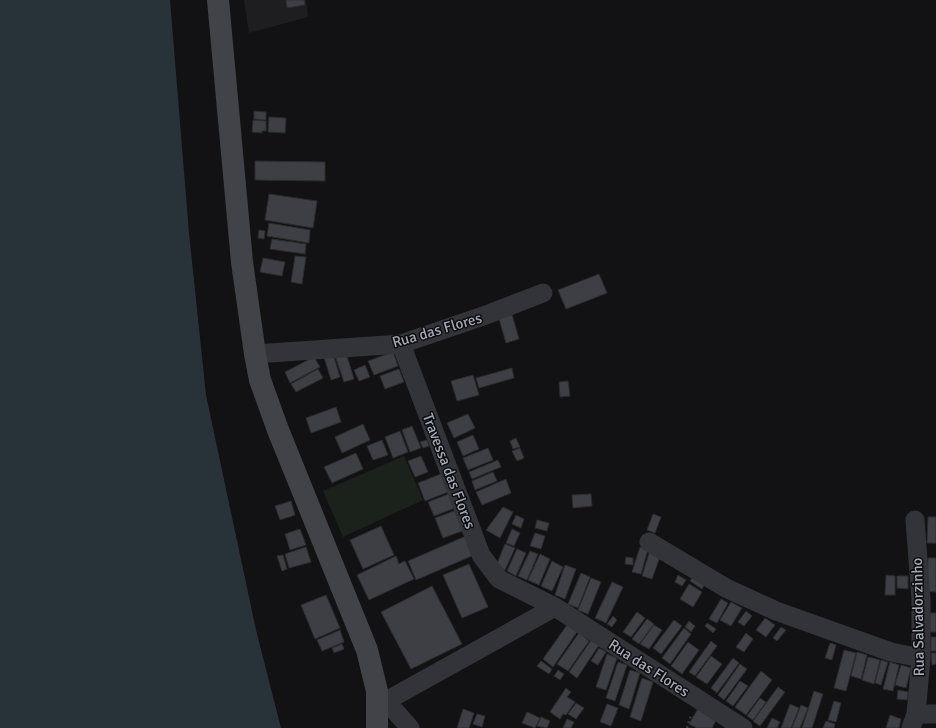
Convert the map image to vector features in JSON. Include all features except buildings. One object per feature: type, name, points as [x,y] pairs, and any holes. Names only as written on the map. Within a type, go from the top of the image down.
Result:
[{"type":"main road","points":[[218,0],[235,190],[255,354],[260,380],[278,430],[367,650],[381,696],[377,728]]},
{"type":"street","name":"Rua das Flores","points":[[255,354],[401,344],[486,315],[543,293]]},
{"type":"street","name":"Travessa das Flores","points":[[401,344],[481,555],[499,579],[513,587]]},
{"type":"street","name":"Rua Salvadorzinho","points":[[914,721],[928,599],[915,520]]},
{"type":"street","points":[[649,542],[726,588],[776,611],[890,652],[921,658]]},
{"type":"street","name":"Rua das Flores","points":[[513,587],[555,607],[743,728]]},
{"type":"street","points":[[410,728],[381,696],[555,607]]},
{"type":"street","points":[[914,721],[936,714]]},
{"type":"shaded area","points":[[0,0],[170,0],[189,233],[206,395],[256,630],[281,728],[0,728]]},
{"type":"shaded area","points":[[244,0],[306,0],[308,17],[249,33]]},
{"type":"shaded area","points":[[404,456],[423,500],[343,537],[323,491]]}]
